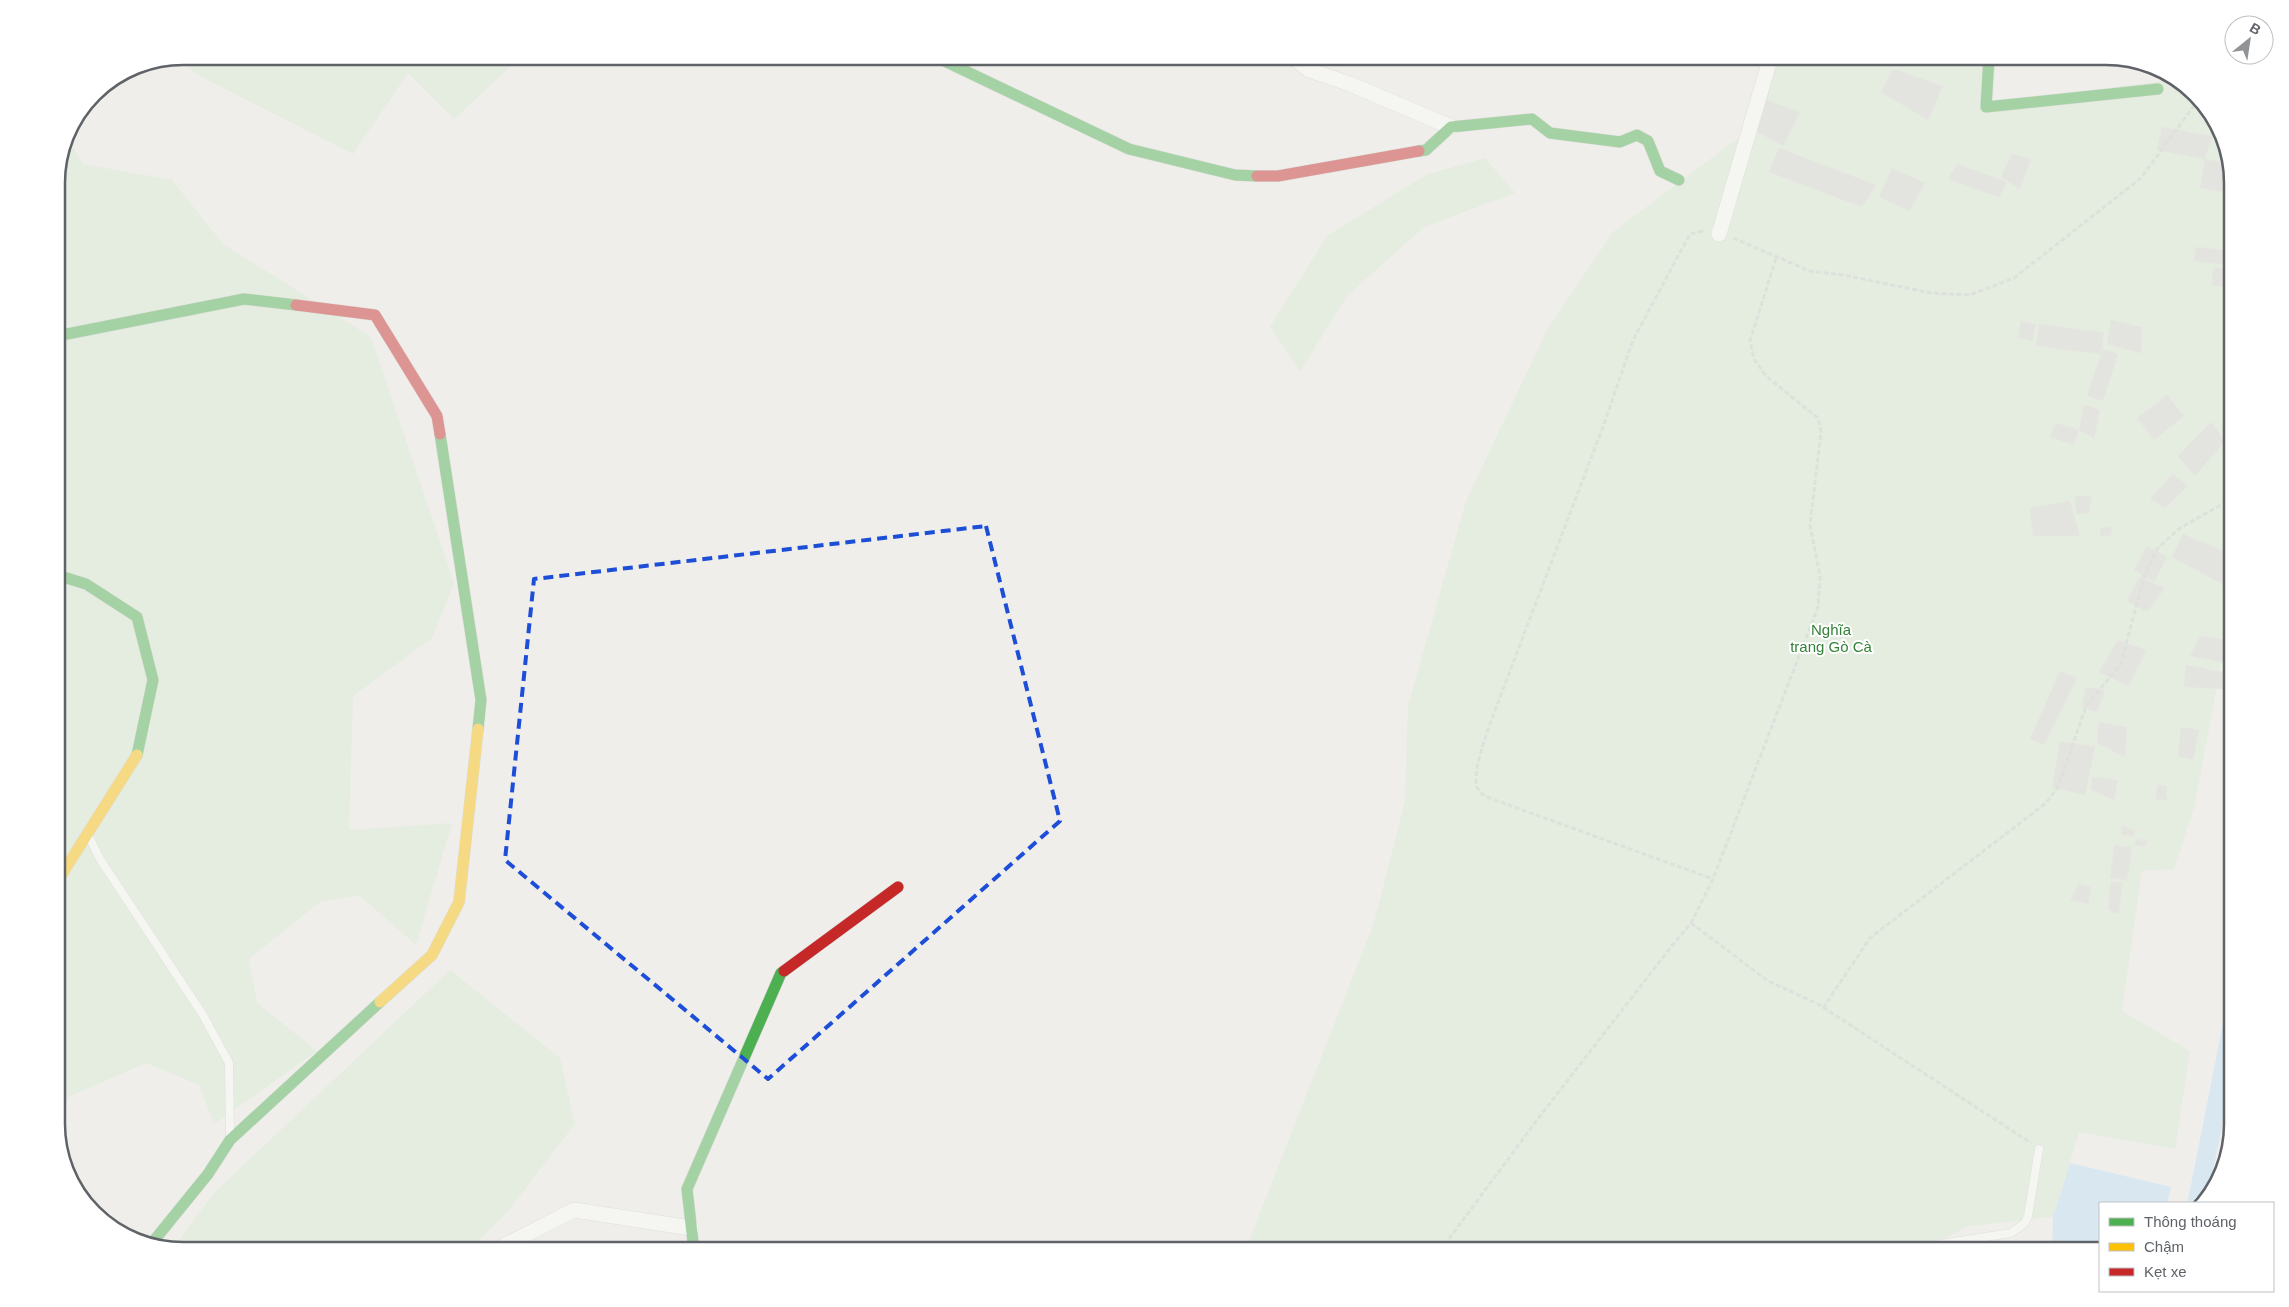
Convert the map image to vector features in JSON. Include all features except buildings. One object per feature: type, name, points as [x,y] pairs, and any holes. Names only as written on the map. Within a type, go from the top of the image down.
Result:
[{"type":"street","points":[[953,65],[1129,149],[1235,175],[1278,176],[1426,150],[1451,127]]},
{"type":"street","points":[[1303,65],[1309,70],[1350,84],[1451,127],[1532,119],[1550,133],[1620,142],[1638,135],[1648,141],[1660,171],[1679,180]]},
{"type":"street","points":[[1719,234],[1768,65]]},
{"type":"street","points":[[1988,65],[1986,107],[2158,89]]},
{"type":"street","points":[[65,334],[244,299],[375,315],[437,416],[481,700],[459,902],[432,956],[230,1140],[208,1174],[155,1239]]},
{"type":"street","points":[[65,578],[86,584],[136,617],[153,680],[137,754],[65,868]]},
{"type":"street","points":[[693,1242],[686,1189],[781,973],[898,887]]},
{"type":"street","points":[[512,1242],[574,1210],[691,1228]]},
{"type":"lane","points":[[88,834],[100,859],[203,1015],[229,1063],[230,1140]]},
{"type":"lane","points":[[1954,1242],[2012,1233],[2018,1229],[2028,1216],[2039,1149]]},
{"type":"path","points":[[1713,879],[1492,799],[1482,795],[1477,786],[1478,766],[1491,721],[1604,424],[1633,340],[1690,234],[1703,231],[1731,237],[1810,271],[1843,275],[1932,293],[1970,295],[2014,278],[2141,178],[2193,107],[2196,107]]},
{"type":"path","points":[[1447,1242],[1536,1120],[1691,923],[1713,879],[1818,607],[1820,576],[1810,524],[1821,431],[1818,418],[1766,376],[1754,359],[1750,341],[1776,258]]},
{"type":"path","points":[[1824,1008],[1870,938],[2046,803],[2058,787],[2086,706],[2121,664],[2144,576],[2158,548],[2180,528],[2224,503]]},
{"type":"path","points":[[1691,923],[1768,981],[1824,1008],[2039,1149]]},
{"type":"highlighted area","points":[[986,526],[1060,821],[768,1079],[505,860],[534,579]]},
{"type":"green space","points":[[184,65],[512,65],[454,119],[408,73],[353,154],[207,80]]},
{"type":"green space","name":"Nghĩa trang Gò Cà","points":[[1764,65],[1995,65],[1993,103],[2164,81],[2190,99],[2200,111],[2215,138],[2220,152],[2224,175],[2224,650],[2194,808],[2174,869],[2142,871],[2122,1011],[2190,1051],[2175,1149],[2079,1132],[2053,1217],[1969,1226],[1938,1242],[1249,1242],[1374,923],[1405,801],[1408,706],[1466,501],[1548,328],[1613,232],[1745,133]]},
{"type":"green space","points":[[71,145],[83,164],[172,180],[223,244],[371,337],[454,583],[432,638],[353,696],[349,830],[452,823],[416,945],[359,895],[320,902],[249,959],[257,1003],[317,1051],[214,1124],[199,1085],[146,1063],[68,1097],[65,1107],[65,175]]},
{"type":"green space","points":[[1485,158],[1515,193],[1424,227],[1348,295],[1300,371],[1270,327],[1327,236],[1426,175]]},
{"type":"green space","points":[[450,970],[560,1058],[575,1124],[508,1211],[477,1242],[178,1242],[213,1194]]},
{"type":"water","points":[[2070,1163],[2171,1187],[2167,1202],[2099,1202],[2099,1242],[2052,1242],[2053,1217]]},
{"type":"waterway","points":[[2198,1199],[2224,1067]]},
{"type":"traffic: fast","points":[[953,65],[1129,149],[1235,175],[1257,176]]},
{"type":"traffic: fast","points":[[1988,65],[1986,107],[2158,89]]},
{"type":"traffic: fast","points":[[1419,151],[1426,150],[1451,127],[1532,119],[1550,133],[1620,142],[1637,135],[1648,141],[1660,171],[1679,180]]},
{"type":"traffic: fast","points":[[65,334],[244,299],[296,305]]},
{"type":"traffic: fast","points":[[440,434],[481,700],[478,729]]},
{"type":"traffic: fast","points":[[65,577],[86,584],[137,617],[153,680],[137,755]]},
{"type":"traffic: fast","points":[[693,1242],[687,1189],[781,973],[784,971]]},
{"type":"traffic: fast","points":[[155,1239],[208,1174],[230,1140],[380,1002]]},
{"type":"traffic: slow","points":[[380,1002],[432,955],[459,902],[478,729]]},
{"type":"traffic: slow","points":[[65,869],[137,755]]},
{"type":"traffic: jam","points":[[1257,176],[1278,176],[1419,151]]},
{"type":"traffic: jam","points":[[296,305],[375,315],[437,416],[440,434]]},
{"type":"traffic: jam","points":[[784,971],[898,887]]}]
